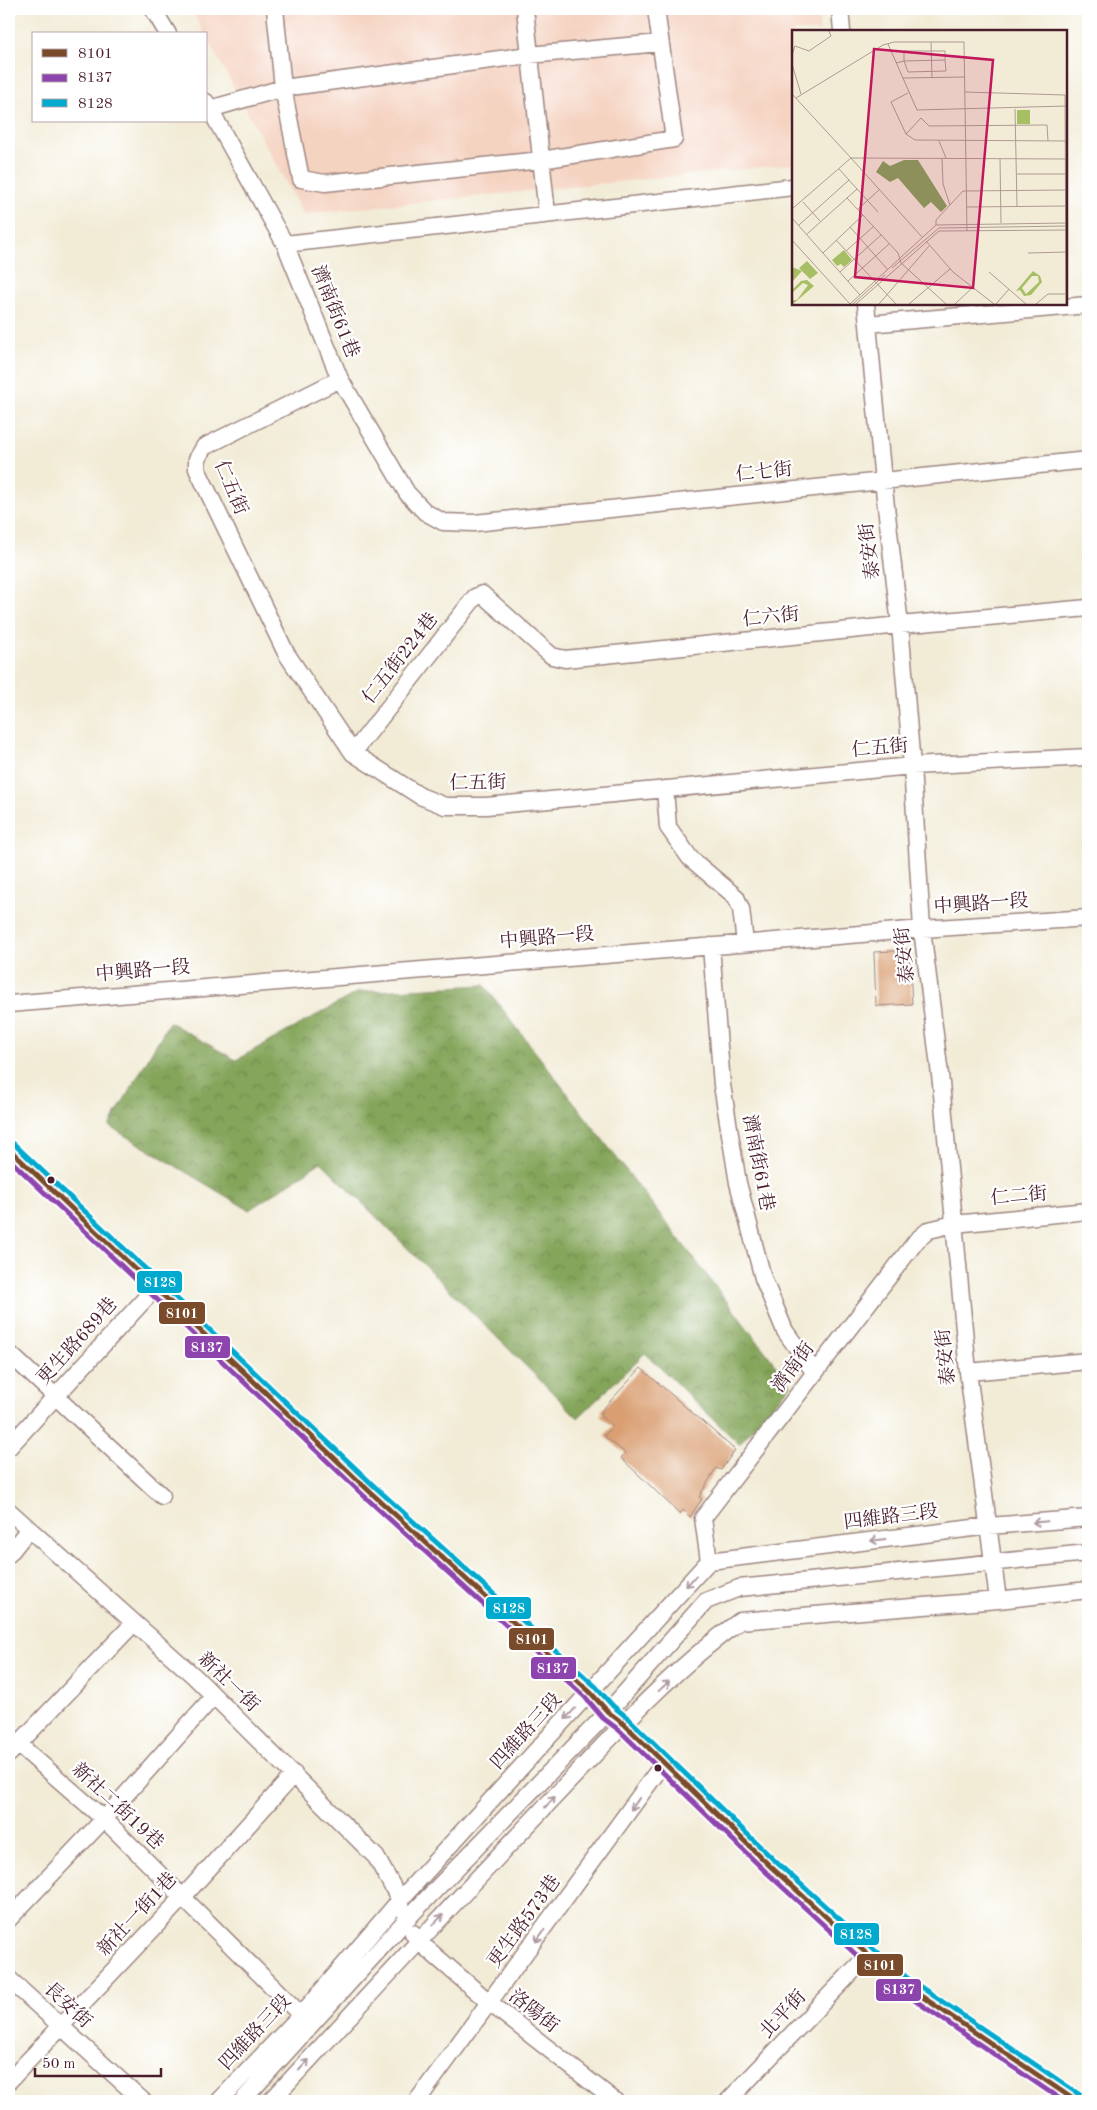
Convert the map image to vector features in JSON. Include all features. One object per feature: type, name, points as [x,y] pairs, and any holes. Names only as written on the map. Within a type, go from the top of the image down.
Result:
[{"type":"street","points":[[154,9],[167,32]]},
{"type":"street","points":[[275,9],[284,88],[301,179],[325,184],[541,160],[674,139],[656,9]]},
{"type":"street","points":[[525,9],[547,214]]},
{"type":"street","points":[[840,9],[842,30]]},
{"type":"street","points":[[208,106],[284,88],[529,55],[660,43]]},
{"type":"street","name":"濟南街61巷","points":[[208,106],[285,244],[340,379],[408,492],[425,512],[443,522]]},
{"type":"street","points":[[285,244],[792,187]]},
{"type":"street","name":"泰安街","points":[[866,305],[883,481],[900,625],[912,766],[922,929],[941,1083],[968,1372],[998,1600]]},
{"type":"street","points":[[868,324],[1088,305]]},
{"type":"street","name":"仁五街","points":[[340,379],[204,447],[197,459],[197,469],[286,653],[353,753],[420,796],[445,806],[486,806],[912,766],[1088,757]]},
{"type":"street","name":"仁七街","points":[[443,522],[474,523],[1088,460]]},
{"type":"street","name":"仁五街224巷","points":[[353,753],[475,597],[482,594]]},
{"type":"street","name":"仁六街","points":[[482,594],[552,656],[565,659],[1088,608]]},
{"type":"street","points":[[665,789],[668,827],[690,858],[736,897],[741,909],[745,943]]},
{"type":"street","name":"中興路一段","points":[[9,1004],[745,943],[1088,918]]},
{"type":"street","name":"濟南街61巷","points":[[711,946],[722,1085],[738,1183],[764,1278],[785,1331],[815,1373]]},
{"type":"street","points":[[9,1148],[368,1490],[590,1692],[608,1712],[624,1724],[770,1866],[868,1954],[902,1983],[1076,2101]]},
{"type":"street","name":"仁二街","points":[[954,1224],[1088,1211]]},
{"type":"street","name":"濟南街","points":[[709,1561],[703,1518],[917,1240],[930,1230],[954,1224]]},
{"type":"street","name":"更生路689巷","points":[[9,1447],[156,1286]]},
{"type":"street","points":[[9,1352],[162,1496]]},
{"type":"street","points":[[968,1372],[1088,1361]]},
{"type":"street","name":"新社一街","points":[[9,1511],[133,1624],[195,1677],[213,1698],[294,1774],[376,1857],[400,1900]]},
{"type":"street","name":"四維路三段","points":[[219,2101],[301,2015],[400,1900],[709,1561],[989,1526],[1088,1518]]},
{"type":"street","points":[[9,1554],[29,1529]]},
{"type":"street","name":"四維路三段","points":[[242,2101],[406,1921],[608,1712],[706,1601],[739,1588],[1088,1553]]},
{"type":"street","points":[[271,2101],[418,1941],[624,1724],[710,1642],[740,1621],[998,1600],[1088,1590]]},
{"type":"street","points":[[12,1745],[133,1624]]},
{"type":"street","points":[[9,1919],[104,1819],[213,1698]]},
{"type":"street","name":"新社二街19巷","points":[[12,1745],[104,1819],[301,2015]]},
{"type":"street","name":"更生路573巷","points":[[417,2101],[663,1764]]},
{"type":"street","name":"新社一街1巷","points":[[9,2081],[183,1897],[294,1774]]},
{"type":"street","name":"洛陽街","points":[[400,1900],[406,1921],[418,1941],[490,2003],[615,2101]]},
{"type":"street","name":"北平街","points":[[728,2101],[868,1954]]},
{"type":"street","name":"長安街","points":[[9,1979],[143,2101]]},
{"type":"shaded area","points":[[191,9],[818,9],[820,30],[792,30],[792,164],[303,214],[208,40],[208,32],[204,32]]},
{"type":"green space","points":[[484,985],[791,1385],[739,1444],[645,1353],[578,1418],[321,1162],[249,1210],[109,1126],[169,1022],[236,1060],[358,992]]},
{"type":"building","points":[[909,950],[912,1004],[876,1006],[874,952]]},
{"type":"building","points":[[641,1368],[735,1450],[721,1470],[716,1468],[699,1497],[702,1499],[690,1517],[683,1510],[680,1514],[621,1458],[625,1453],[604,1436],[613,1426],[600,1416],[603,1413],[601,1411]]},
{"type":"transit line","name":"8128","points":[[14,1144],[373,1485],[595,1686],[613,1706],[629,1719],[775,1861],[873,1949],[906,1977],[1080,2095]]},
{"type":"transit line","name":"8101","points":[[9,1149],[368,1490],[590,1692],[608,1712],[624,1724],[770,1866],[868,1955],[902,1983],[1076,2101]]},
{"type":"transit line","name":"8137","points":[[9,1159],[363,1495],[585,1697],[603,1718],[619,1730],[765,1871],[863,1961],[898,1989],[1063,2101]]}]
